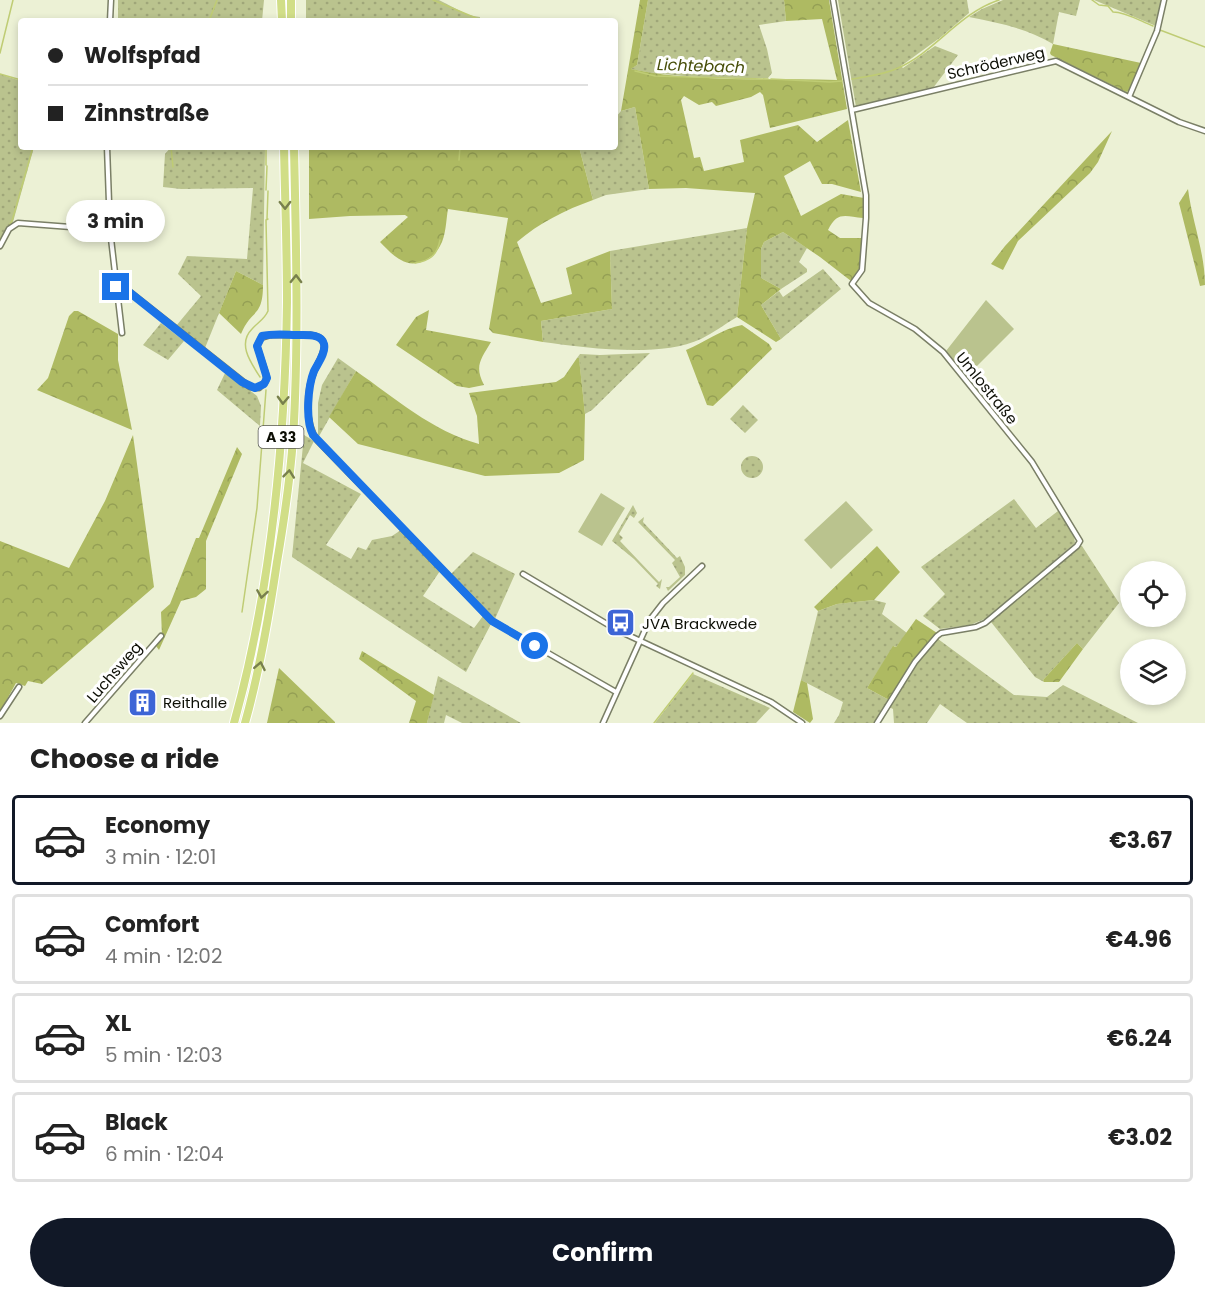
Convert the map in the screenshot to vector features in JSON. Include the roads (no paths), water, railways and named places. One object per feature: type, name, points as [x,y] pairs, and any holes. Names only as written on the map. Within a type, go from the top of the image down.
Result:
[{"type":"highway","points":[[281,0],[282,18]]},
{"type":"highway","points":[[291,0],[291,18]]},
{"type":"highway","name":"A 33","points":[[234,723],[259,609],[278,483],[286,301],[284,150]]},
{"type":"highway","name":"A 33","points":[[245,723],[256,684],[270,610],[282,532],[292,440],[297,270],[294,150]]},
{"type":"street","points":[[110,18],[111,0]]},
{"type":"street","name":"Umlostraße","points":[[833,0],[866,195],[862,270],[852,284],[869,303],[915,329],[943,352],[1032,462],[1080,541],[1077,546],[985,623],[976,627],[941,633],[937,636],[915,662],[877,723]]},
{"type":"street","points":[[1130,97],[1156,31],[1164,0]]},
{"type":"street","name":"Schröderweg","points":[[852,110],[1056,61],[1179,122],[1205,131]]},
{"type":"street","points":[[107,150],[110,230],[122,333]]},
{"type":"street","points":[[0,246],[9,230],[18,223],[110,230]]},
{"type":"street","points":[[116,287],[124,288],[250,387],[259,387],[266,381],[257,346],[262,336],[311,335],[320,338],[324,345],[310,387],[309,419],[312,433],[492,621],[616,692]]},
{"type":"street","points":[[603,723],[638,640],[649,621],[702,566]]},
{"type":"street","points":[[523,574],[576,607],[638,640],[771,702],[802,723]]},
{"type":"street","name":"Luchsweg","points":[[85,723],[160,636]]},
{"type":"street","points":[[0,716],[19,687]]},
{"type":"waterway","points":[[0,53],[13,0]]},
{"type":"waterway","points":[[210,18],[217,0]]},
{"type":"waterway","name":"Lichtebach","points":[[433,0],[476,18]]},
{"type":"waterway","name":"Lichtebach","points":[[852,79],[898,68],[924,52],[972,14],[999,0]]},
{"type":"waterway","name":"Lichtebach","points":[[1092,0],[1099,5],[1108,6],[1113,12],[1128,15],[1153,26]]},
{"type":"waterway","name":"Lichtebach","points":[[1160,30],[1205,47]]},
{"type":"waterway","name":"Lichtebach","points":[[635,71],[655,76],[768,79]]},
{"type":"waterway","points":[[0,74],[18,79]]},
{"type":"waterway","name":"Lichtebach","points":[[771,79],[842,81]]},
{"type":"waterway","points":[[0,240],[12,221],[32,150]]},
{"type":"waterway","points":[[171,150],[173,167]]},
{"type":"waterway","points":[[266,150],[266,165]]},
{"type":"waterway","points":[[459,160],[460,150]]},
{"type":"waterway","points":[[266,190],[267,166]]},
{"type":"waterway","points":[[267,219],[268,191]]},
{"type":"waterway","points":[[260,377],[247,353],[246,341],[252,329],[268,311],[266,220],[268,219]]},
{"type":"waterway","points":[[415,263],[432,257],[440,240]]},
{"type":"waterway","points":[[242,612],[257,508],[266,390]]},
{"type":"waterway","points":[[654,723],[693,673]]},
{"type":"place","name":"JVA Brackwede","points":[[621,623]]},
{"type":"place","name":"Reithalle","points":[[142,702]]}]
